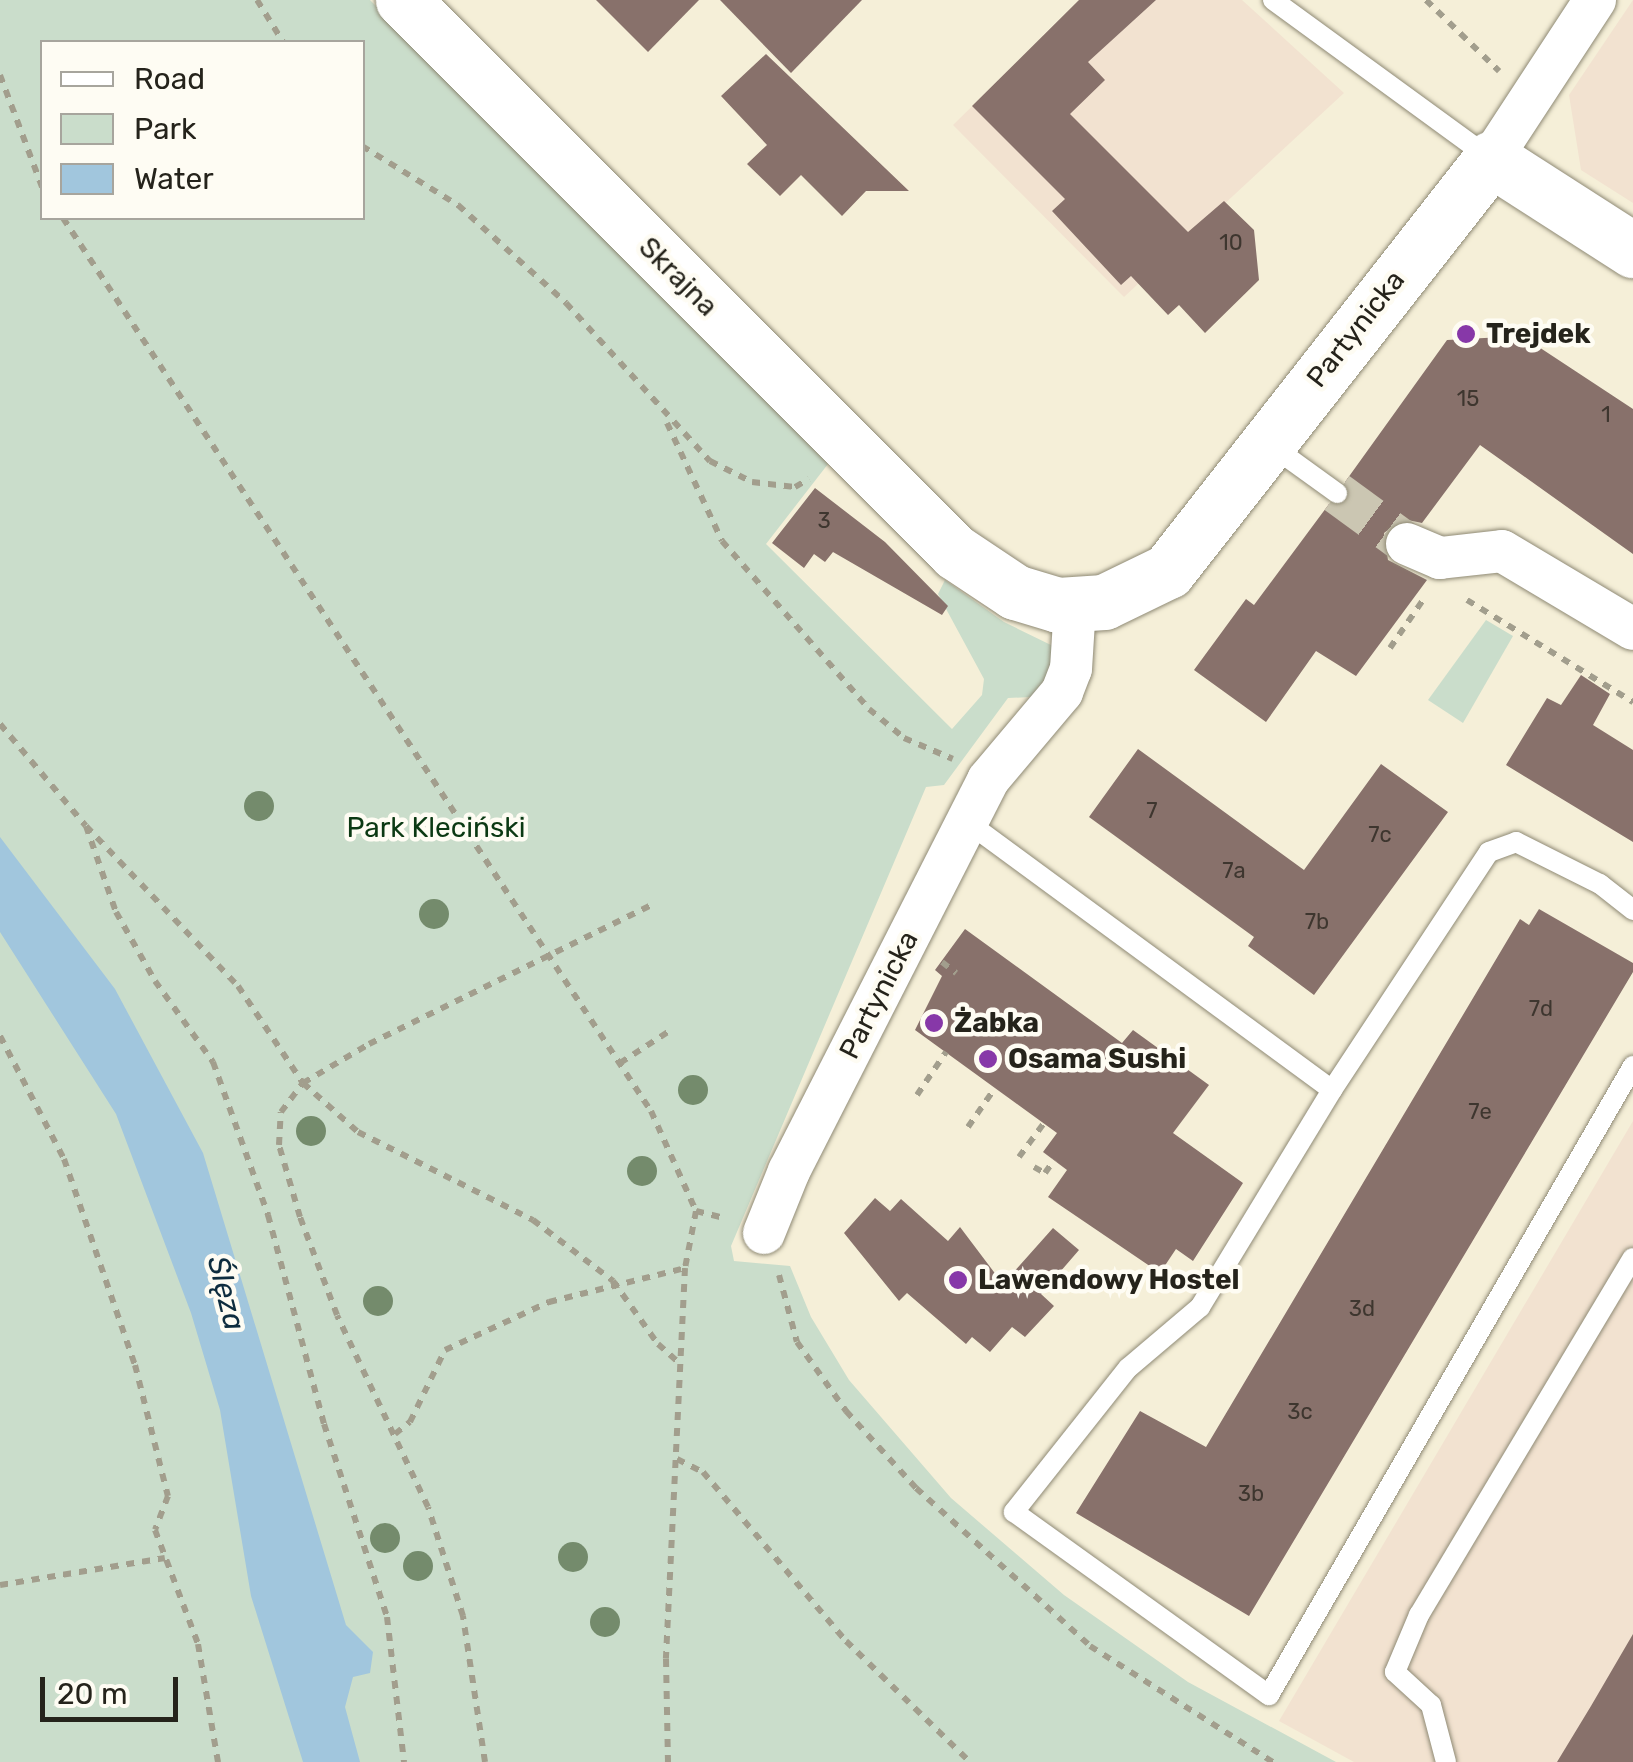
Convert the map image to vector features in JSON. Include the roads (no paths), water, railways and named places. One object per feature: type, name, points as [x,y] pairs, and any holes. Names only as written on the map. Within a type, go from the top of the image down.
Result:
[{"type":"street","name":"Skrajna","points":[[402,0],[955,552]]},
{"type":"street","name":"Partynicka","points":[[955,552],[1015,592],[1075,605],[1104,602],[1157,580],[1268,443],[1476,148],[1595,0]]},
{"type":"street","points":[[1476,148],[1633,250]]},
{"type":"street","points":[[1430,563],[1502,551],[1633,630]]},
{"type":"street","name":"Partynicka","points":[[764,1233],[788,1171],[988,780],[1062,692],[1072,669],[1075,605]]},
{"type":"lane","points":[[1273,0],[1476,148]]},
{"type":"lane","points":[[1268,443],[1337,493]]},
{"type":"lane","points":[[966,821],[1332,1090]]},
{"type":"lane","points":[[1633,910],[1600,884],[1516,842],[1489,852],[1332,1090],[1200,1307],[1128,1368],[1014,1512],[1270,1696],[1633,1066]]},
{"type":"lane","points":[[1446,1762],[1432,1705],[1395,1672],[1419,1616],[1633,1258]]},
{"type":"water","name":"Ślęza","points":[[0,837],[115,989],[203,1153],[346,1625],[373,1652],[370,1673],[353,1677],[345,1707],[360,1762],[303,1762],[251,1596],[220,1410],[191,1313],[116,1114],[0,932]]},
{"type":"tunnel","points":[[1337,493],[1407,544]]},
{"type":"place","name":"Trejdek","points":[[1466,334]]},
{"type":"place","name":"Żabka","points":[[934,1023]]},
{"type":"place","name":"Osama Sushi","points":[[988,1059]]},
{"type":"place","name":"Lawendowy Hostel","points":[[958,1280]]},
{"type":"park label","name":"Park Kleciński","points":[[436,828]]}]
